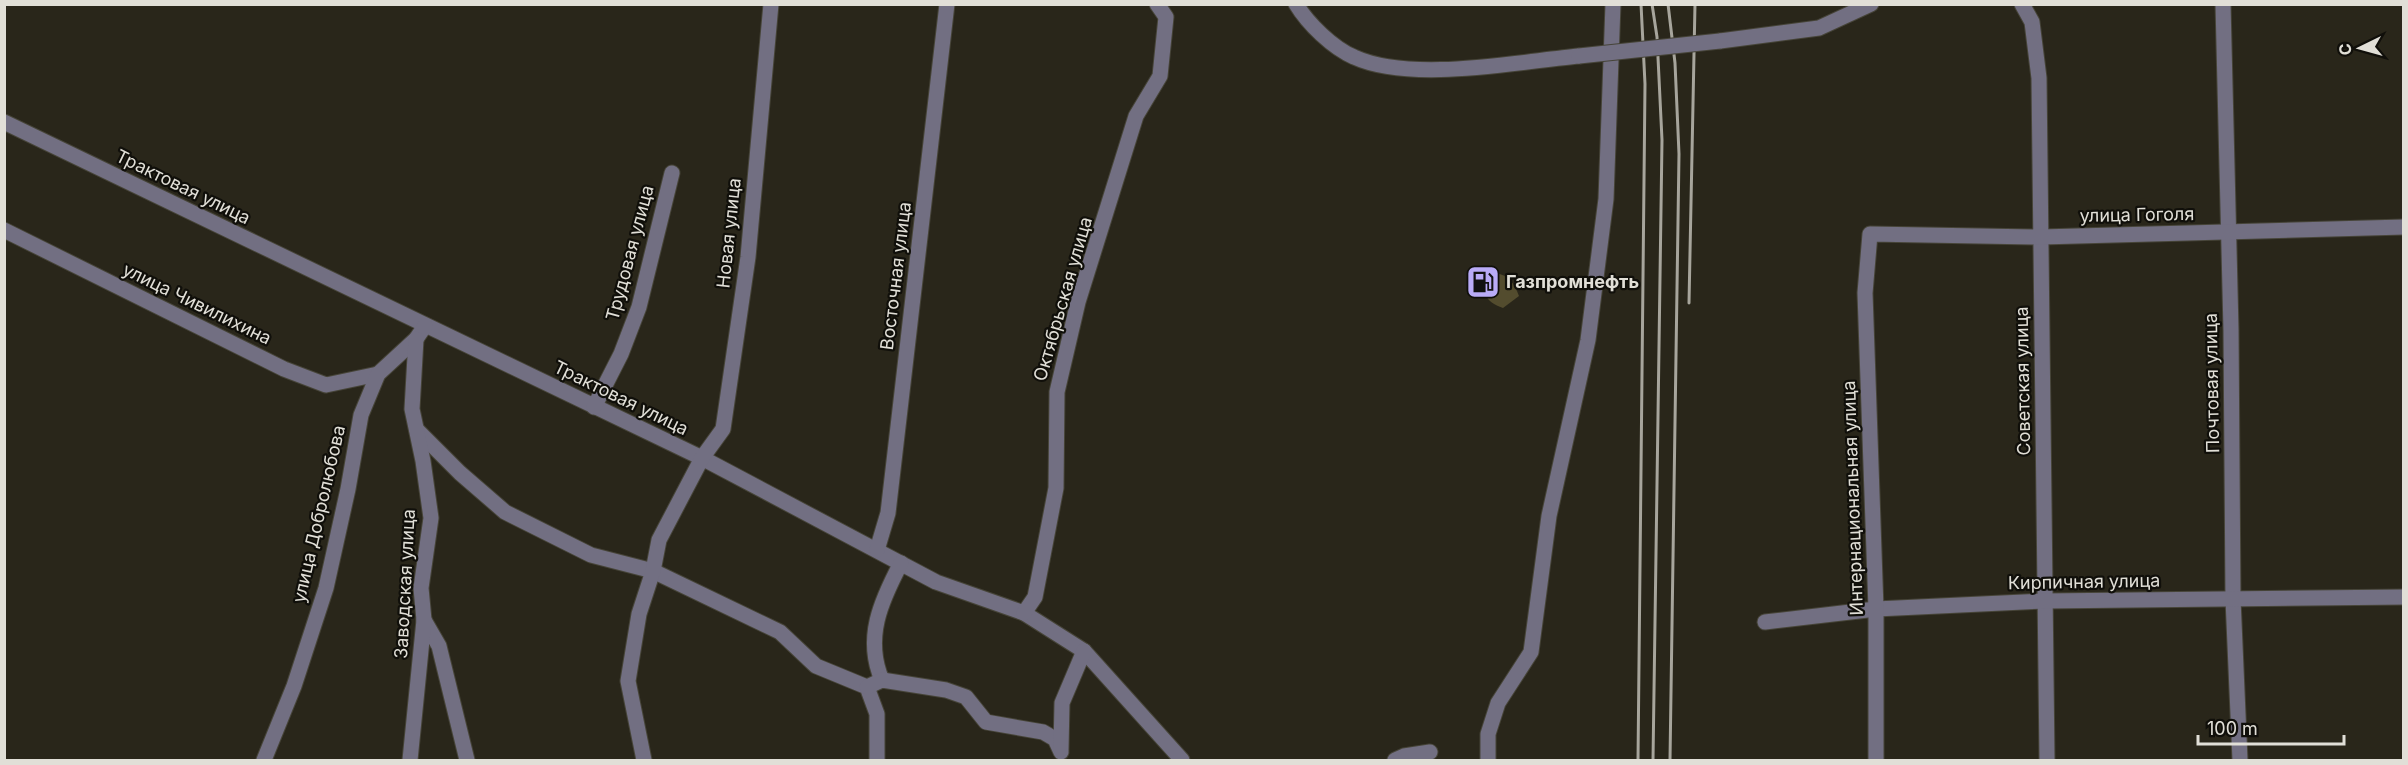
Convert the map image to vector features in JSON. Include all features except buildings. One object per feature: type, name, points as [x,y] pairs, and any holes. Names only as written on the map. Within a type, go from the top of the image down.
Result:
[{"type":"street","name":"Новая улица","points":[[644,760],[628,681],[639,614],[653,571],[659,540],[702,458],[723,429],[748,256],[771,4]]},
{"type":"street","name":"Восточная улица","points":[[877,550],[888,513],[947,4]]},
{"type":"street","name":"Октябрьская улица","points":[[1024,613],[1035,597],[1048,539],[1056,488],[1057,392],[1078,302],[1136,116],[1160,76],[1166,17],[1156,4]]},
{"type":"street","points":[[1296,4],[1328,39],[1353,57],[1395,69],[1446,69],[1720,41],[1819,28],[1871,4]]},
{"type":"street","points":[[1488,760],[1488,734],[1498,703],[1531,652],[1549,516],[1588,340],[1606,199],[1613,4]]},
{"type":"street","name":"Советская улица","points":[[2022,4],[2032,22],[2038,69],[2047,760]]},
{"type":"street","name":"Почтовая улица","points":[[2223,4],[2229,233],[2233,599],[2240,760]]},
{"type":"street","name":"Трактовая улица","points":[[4,122],[420,332],[594,406],[702,458],[936,582],[1024,613],[1084,651],[1182,760]]},
{"type":"street","name":"Трудовая улица","points":[[594,406],[621,354],[639,308],[672,173]]},
{"type":"street","name":"улица Гоголя","points":[[1870,234],[2041,237],[2403,227]]},
{"type":"street","name":"улица Чивилихина","points":[[4,230],[284,369],[326,385],[378,374]]},
{"type":"street","name":"Интернациональная улица","points":[[1870,234],[1865,293],[1876,609],[1876,760]]},
{"type":"street","name":"улица Добролюбова","points":[[264,760],[294,686],[326,588],[348,489],[361,415],[378,374],[420,332]]},
{"type":"street","name":"Заводская улица","points":[[410,760],[424,620],[421,588],[431,518],[412,408],[420,332]]},
{"type":"street","points":[[417,430],[460,473],[505,512],[591,555],[653,571],[780,632],[816,666],[867,687],[877,714],[878,760]]},
{"type":"street","points":[[882,680],[876,666],[876,622],[882,600],[901,563]]},
{"type":"street","name":"Кирпичная улица","points":[[1765,622],[1876,609],[2045,601],[2403,597]]},
{"type":"street","points":[[424,620],[439,646],[467,760]]},
{"type":"street","points":[[1060,756],[1062,703],[1084,651]]},
{"type":"street","points":[[867,687],[882,680],[946,690],[966,697],[986,722],[1043,732],[1055,739],[1060,756]]},
{"type":"street","points":[[1395,760],[1404,756],[1430,752]]},
{"type":"shaded area","points":[[1494,273],[1510,280],[1519,296],[1503,308],[1485,295],[1483,285],[1486,274]]},
{"type":"railway","points":[[1638,760],[1645,84],[1641,4]]},
{"type":"railway","points":[[1652,4],[1657,37],[1662,140],[1653,760]]},
{"type":"railway","points":[[1668,4],[1675,63],[1679,154],[1670,760]]},
{"type":"railway","points":[[1689,303],[1695,4]]},
{"type":"place","name":"Газпромнефть","points":[[1483,282]]}]
